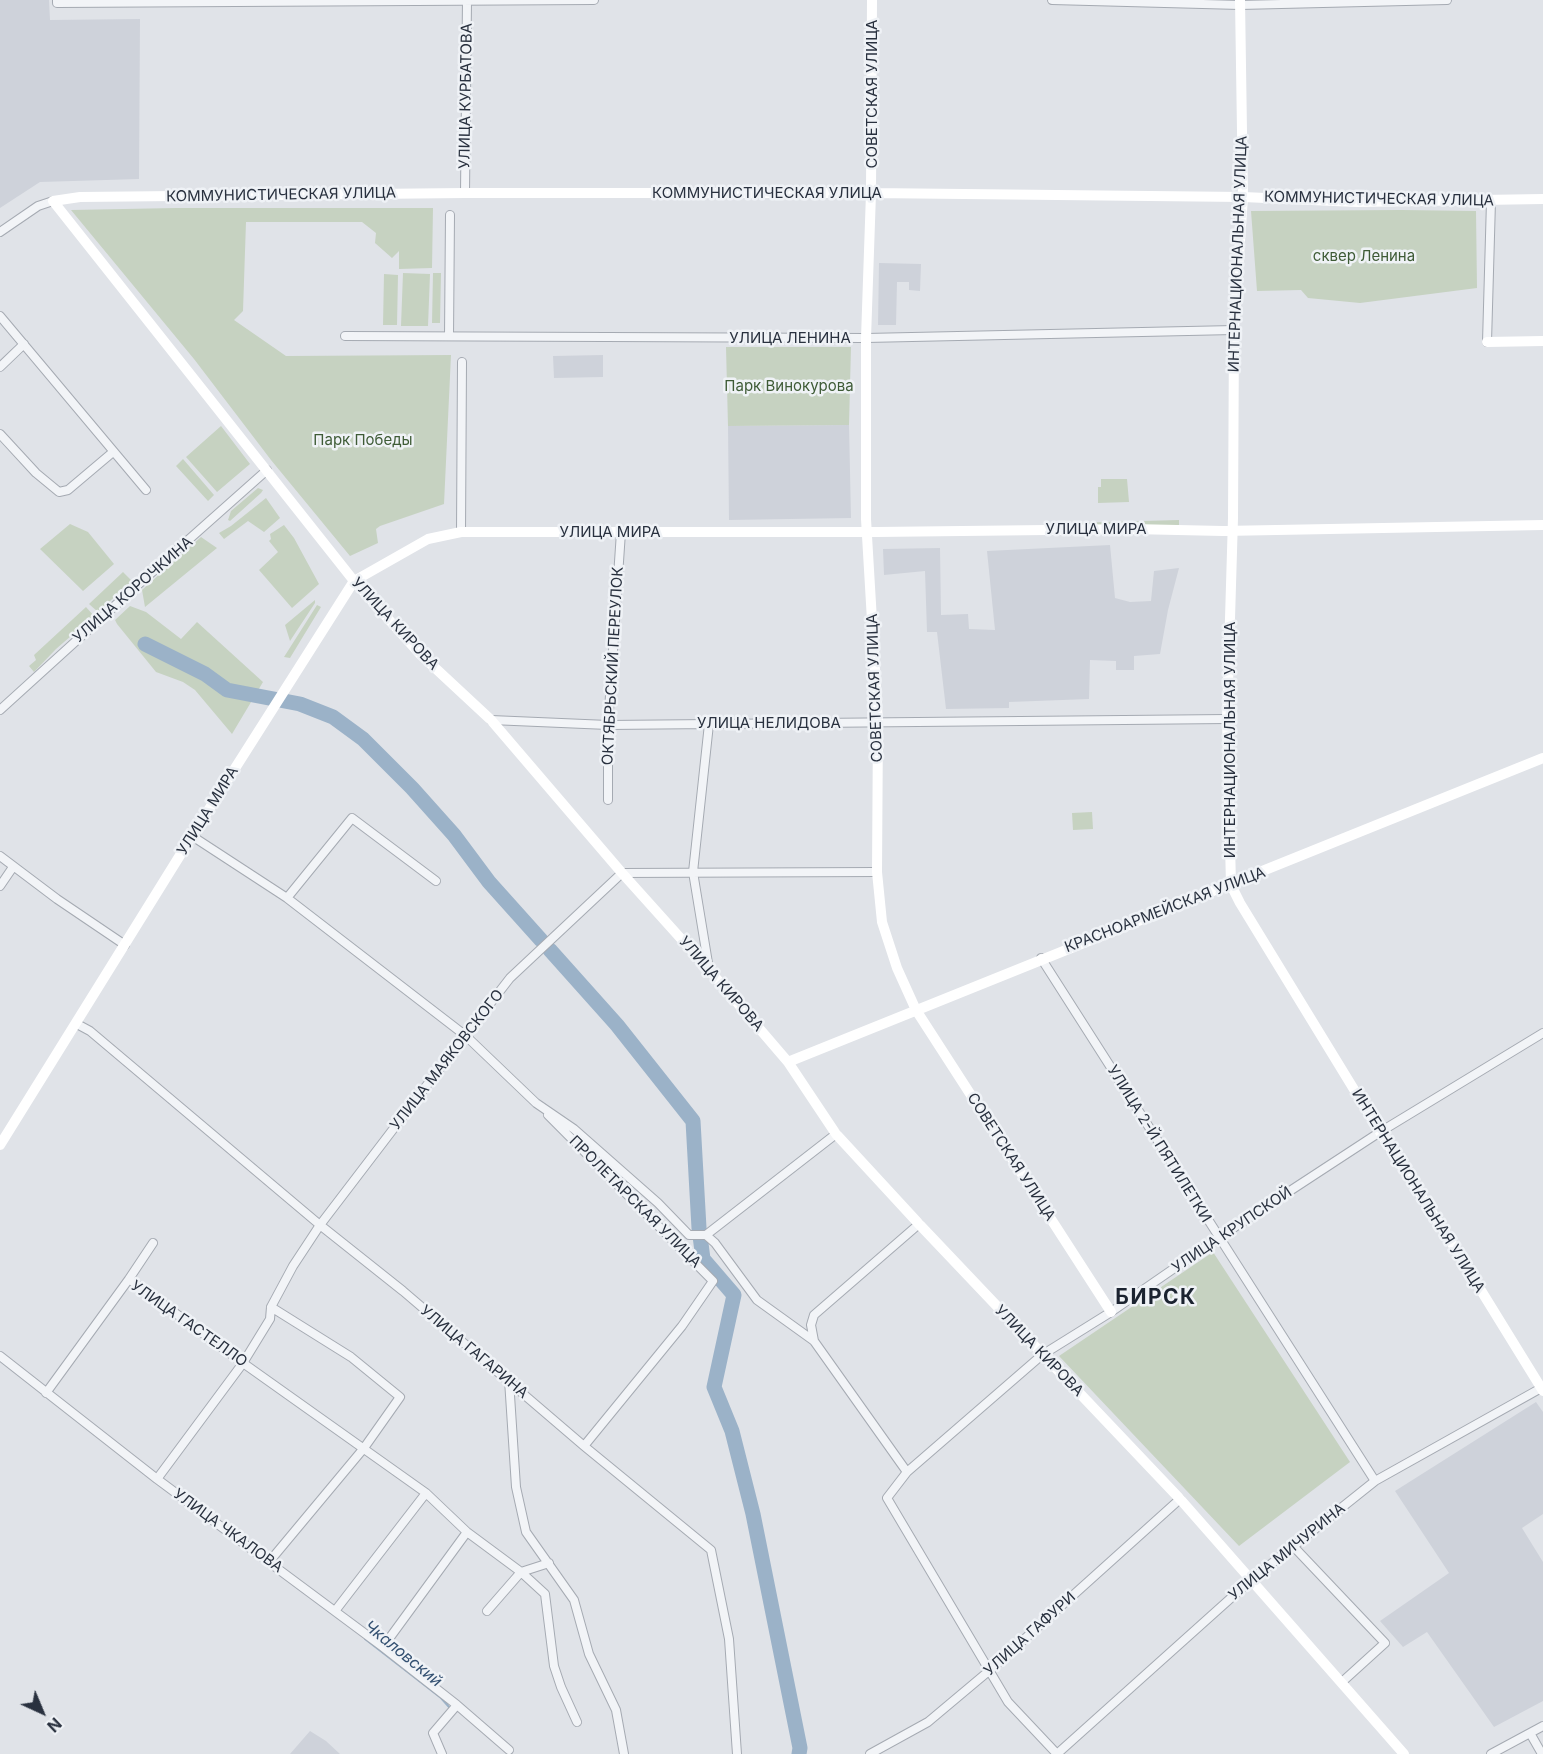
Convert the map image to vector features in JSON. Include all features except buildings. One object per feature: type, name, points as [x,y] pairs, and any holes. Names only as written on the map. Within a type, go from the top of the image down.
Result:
[{"type":"street","points":[[57,2],[594,0]]},
{"type":"street","name":"СОВЕТСКАЯ УЛИЦА","points":[[872,0],[871,193],[866,338],[866,519],[878,723],[877,872],[882,922],[897,968],[916,1010],[1111,1312]]},
{"type":"street","points":[[1052,0],[1240,2],[1447,0]]},
{"type":"street","name":"УЛИЦА КУРБАТОВА","points":[[465,193],[467,1]]},
{"type":"street","name":"ИНТЕРНАЦИОНАЛЬНАЯ УЛИЦА","points":[[1240,2],[1243,197],[1234,330],[1227,719],[1231,885],[1380,1132],[1542,1389]]},
{"type":"street","name":"КОММУНИСТИЧЕСКАЯ УЛИЦА","points":[[0,232],[38,206],[80,197],[465,193],[871,193],[1243,197],[1357,202],[1543,200]]},
{"type":"street","name":"УЛИЦА КИРОВА","points":[[53,201],[354,581],[419,653],[491,720],[622,873],[710,971],[788,1062],[836,1134],[1042,1355],[1180,1498],[1404,1754]]},
{"type":"street","points":[[1491,201],[1487,342],[1543,341]]},
{"type":"street","points":[[449,336],[450,215]]},
{"type":"street","points":[[0,316],[146,490]]},
{"type":"street","name":"УЛИЦА ЛЕНИНА","points":[[345,336],[866,338],[1234,330]]},
{"type":"street","points":[[0,367],[24,344]]},
{"type":"street","points":[[461,532],[462,362]]},
{"type":"street","points":[[1,436],[36,473],[59,492],[68,490],[113,452]]},
{"type":"street","name":"УЛИЦА КОРОЧКИНА","points":[[0,710],[267,471]]},
{"type":"street","name":"УЛИЦА МИРА","points":[[0,1145],[354,581],[428,539],[461,532],[1232,530],[1543,525]]},
{"type":"street","name":"ОКТЯБРЬСКИЙ ПЕРЕУЛОК","points":[[608,800],[608,724],[621,532]]},
{"type":"street","name":"УЛИЦА НЕЛИДОВА","points":[[491,720],[608,724],[710,724],[1227,719]]},
{"type":"street","points":[[710,724],[693,872],[710,971]]},
{"type":"street","name":"КРАСНОАРМЕЙСКАЯ УЛИЦА","points":[[788,1062],[1041,958],[1231,885],[1543,758]]},
{"type":"street","points":[[287,898],[352,818],[436,881]]},
{"type":"street","name":"ПРОЛЕТАРСКАЯ УЛИЦА","points":[[192,836],[287,898],[466,1036],[713,1281],[682,1326],[584,1446]]},
{"type":"street","points":[[0,856],[125,945]]},
{"type":"street","points":[[0,886],[13,867]]},
{"type":"street","points":[[622,873],[877,872]]},
{"type":"street","name":"УЛИЦА МАЯКОВСКОГО","points":[[157,1479],[243,1363],[270,1319],[271,1308],[293,1266],[320,1225],[510,978],[622,873]]},
{"type":"street","name":"УЛИЦА 2-Й ПЯТИЛЕТКИ","points":[[1041,958],[1375,1482]]},
{"type":"street","name":"УЛИЦА ГАГАРИНА","points":[[77,1024],[90,1031],[711,1550],[729,1639],[737,1754]]},
{"type":"street","name":"УЛИЦА КРУПСКОЙ","points":[[990,1670],[887,1498],[907,1472],[1042,1355],[1111,1312],[1218,1238],[1380,1132],[1543,1033]]},
{"type":"street","name":"ПРОЛЕТАРСКАЯ УЛИЦА","points":[[536,1103],[583,1136],[658,1203],[689,1235],[706,1235],[715,1243],[757,1300],[814,1341],[907,1472]]},
{"type":"street","points":[[706,1235],[836,1134]]},
{"type":"street","points":[[814,1341],[811,1325],[814,1315],[919,1224]]},
{"type":"street","points":[[129,1279],[153,1243]]},
{"type":"street","name":"УЛИЦА ГАСТЕЛЛО","points":[[46,1393],[129,1279],[426,1493],[467,1532],[521,1572],[545,1594],[554,1666],[577,1722]]},
{"type":"street","points":[[269,1562],[364,1448],[400,1397],[351,1357],[271,1308]]},
{"type":"street","name":"УЛИЦА ЧКАЛОВА","points":[[0,1356],[157,1479],[383,1647],[500,1741],[506,1752]]},
{"type":"street","points":[[508,1380],[516,1487],[526,1532],[574,1600],[589,1654],[616,1710],[624,1754]]},
{"type":"street","name":"УЛИЦА МИЧУРИНА","points":[[1057,1754],[1251,1580],[1375,1482],[1542,1389]]},
{"type":"street","points":[[335,1611],[426,1493]]},
{"type":"street","name":"УЛИЦА ГАФУРИ","points":[[870,1754],[928,1722],[990,1670],[1180,1498]]},
{"type":"street","points":[[383,1647],[467,1532]]},
{"type":"street","points":[[1293,1546],[1385,1643],[1342,1682]]},
{"type":"street","points":[[487,1611],[521,1572],[549,1563]]},
{"type":"street","points":[[990,1670],[1008,1702],[1057,1754]]},
{"type":"street","points":[[442,1754],[433,1733],[457,1705]]},
{"type":"street","points":[[1491,1754],[1543,1726]]},
{"type":"street","points":[[1530,1733],[1542,1754]]},
{"type":"shaded area","points":[[0,0],[49,0],[50,20],[140,19],[139,179],[40,182],[0,208]]},
{"type":"shaded area","points":[[879,263],[921,264],[920,291],[909,290],[909,282],[897,282],[896,325],[878,325]]},
{"type":"shaded area","points":[[603,355],[603,377],[554,378],[553,356]]},
{"type":"shaded area","points":[[849,425],[851,518],[729,520],[728,426]]},
{"type":"shaded area","points":[[1110,545],[1115,598],[1130,602],[1151,601],[1154,571],[1179,568],[1160,654],[1134,656],[1134,670],[1116,670],[1116,661],[1090,660],[1089,699],[1009,702],[1009,708],[946,709],[937,632],[927,632],[925,571],[884,575],[883,549],[940,548],[941,615],[968,614],[969,629],[995,630],[987,551]]},
{"type":"shaded area","points":[[1536,1402],[1543,1412],[1543,1514],[1522,1528],[1543,1562],[1543,1701],[1494,1727],[1427,1632],[1403,1647],[1380,1621],[1449,1573],[1395,1491]]},
{"type":"shaded area","points":[[310,1731],[326,1741],[340,1754],[290,1754]]},
{"type":"green space","name":"Парк Победы","points":[[433,208],[432,268],[399,269],[399,251],[392,258],[375,243],[376,233],[362,222],[246,222],[243,311],[234,320],[286,356],[451,355],[444,504],[380,526],[376,529],[378,543],[350,556],[271,460],[194,359],[71,210]]},
{"type":"green space","name":"сквер Ленина","points":[[1251,211],[1476,211],[1477,288],[1360,303],[1308,298],[1301,290],[1257,291]]},
{"type":"green space","points":[[403,273],[430,274],[428,326],[401,326]]},
{"type":"green space","points":[[433,273],[441,273],[440,323],[432,323]]},
{"type":"green space","points":[[384,274],[398,275],[397,325],[383,325]]},
{"type":"green space","name":"Парк Винокурова","points":[[726,347],[851,347],[849,425],[728,426]]},
{"type":"green space","points":[[221,426],[250,464],[217,492],[186,457]]},
{"type":"green space","points":[[183,459],[214,495],[208,501],[176,466]]},
{"type":"green space","points":[[1101,479],[1127,479],[1129,502],[1098,503],[1098,487],[1101,487]]},
{"type":"green space","points":[[258,488],[263,490],[261,493],[230,521],[228,520],[231,511]]},
{"type":"green space","points":[[266,498],[280,518],[264,532],[248,521],[224,539],[219,533]]},
{"type":"green space","points":[[1179,520],[1179,525],[1070,527],[1070,523]]},
{"type":"green space","points":[[70,524],[88,532],[114,564],[83,591],[40,549]]},
{"type":"green space","points":[[284,525],[294,538],[319,584],[292,608],[259,570],[278,552],[269,541],[270,534]]},
{"type":"green space","points":[[201,537],[217,548],[145,607],[142,590]]},
{"type":"green space","points":[[123,572],[132,581],[98,612],[89,604]]},
{"type":"green space","points":[[315,600],[315,603],[290,641],[285,625]]},
{"type":"green space","points":[[317,605],[321,607],[290,658],[284,657]]},
{"type":"green space","points":[[130,606],[146,612],[181,639],[197,622],[263,682],[232,734],[195,690],[183,682],[156,672],[117,624],[115,620]]},
{"type":"green space","points":[[86,607],[94,616],[56,649],[34,672],[29,666],[36,660],[34,655]]},
{"type":"green space","points":[[1092,812],[1093,829],[1073,830],[1072,813]]},
{"type":"green space","points":[[1213,1252],[1350,1462],[1239,1546],[1059,1356]]},
{"type":"waterway","points":[[145,644],[205,674],[227,690],[300,704],[333,717],[363,739],[412,788],[454,835],[489,882],[541,940]]},
{"type":"waterway","points":[[550,950],[617,1025],[693,1121],[703,1259],[734,1295],[714,1387],[732,1431],[753,1514],[800,1748],[799,1754]]},
{"type":"waterway","name":"Чкаловский","points":[[365,1639],[441,1698],[449,1710]]},
{"type":"district","name":"БИРСК","points":[[1156,1298]]}]
